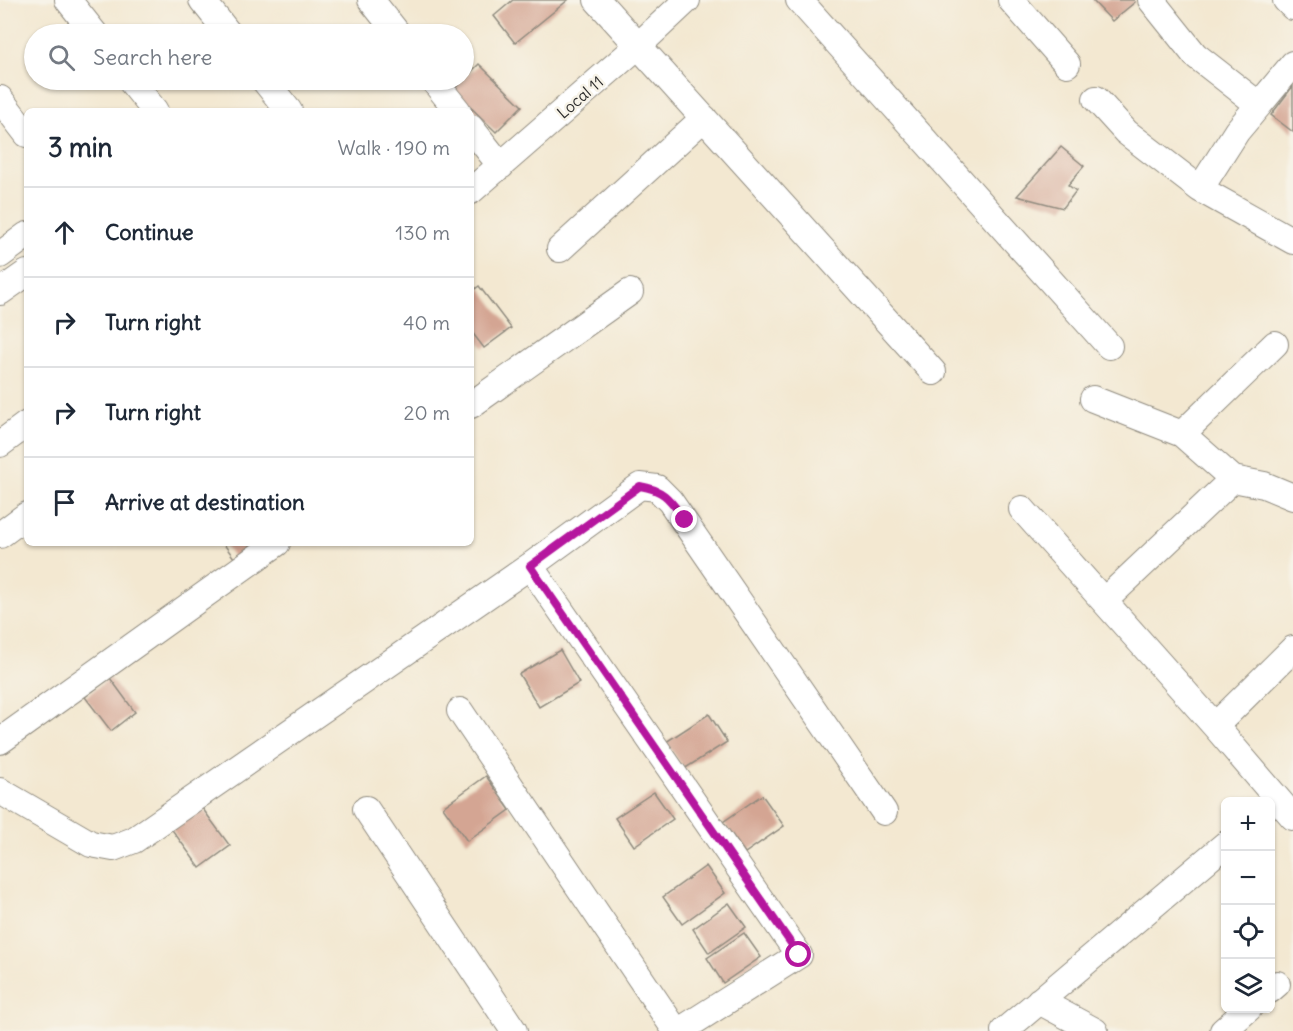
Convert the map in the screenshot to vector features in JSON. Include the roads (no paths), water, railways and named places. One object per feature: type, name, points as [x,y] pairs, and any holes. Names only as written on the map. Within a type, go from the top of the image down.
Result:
[{"type":"street","points":[[68,0],[87,24]]},
{"type":"street","points":[[202,0],[221,24]]},
{"type":"street","points":[[370,0],[390,24]]},
{"type":"street","points":[[597,0],[933,372]]},
{"type":"street","name":"Local 11","points":[[474,188],[639,45],[687,0]]},
{"type":"street","points":[[799,0],[1109,346]]},
{"type":"street","points":[[1011,0],[1067,64]]},
{"type":"street","points":[[1151,0],[1195,55],[1259,105]]},
{"type":"street","points":[[1286,0],[1293,6]]},
{"type":"street","points":[[1200,189],[1238,131],[1293,64]]},
{"type":"street","points":[[138,90],[153,108]]},
{"type":"street","points":[[272,90],[287,108]]},
{"type":"street","points":[[441,90],[456,108]]},
{"type":"street","points":[[0,99],[24,130]]},
{"type":"street","points":[[1096,99],[1126,132],[1200,189],[1293,241]]},
{"type":"street","points":[[560,249],[704,118]]},
{"type":"street","points":[[474,132],[501,166]]},
{"type":"street","points":[[0,255],[24,237]]},
{"type":"street","points":[[0,292],[24,275]]},
{"type":"street","points":[[474,403],[630,292]]},
{"type":"street","points":[[1182,434],[1275,344]]},
{"type":"street","points":[[1093,399],[1182,434],[1233,479],[1264,485],[1293,497]]},
{"type":"street","points":[[0,444],[24,426]]},
{"type":"street","points":[[1104,601],[1233,479]]},
{"type":"street","points":[[0,791],[91,844],[112,848],[134,840],[530,566],[640,486],[657,488],[685,520],[884,812]]},
{"type":"street","points":[[1022,509],[1215,726],[1280,807]]},
{"type":"street","points":[[0,535],[24,517]]},
{"type":"street","points":[[0,741],[273,546]]},
{"type":"street","points":[[460,711],[678,1031],[799,955],[530,566]]},
{"type":"street","points":[[1215,726],[1293,649]]},
{"type":"street","points":[[366,809],[514,1031]]},
{"type":"street","points":[[1004,1031],[1221,848]]},
{"type":"street","points":[[1039,1001],[1095,1031]]},
{"type":"street","points":[[1223,1031],[1243,1013]]}]
